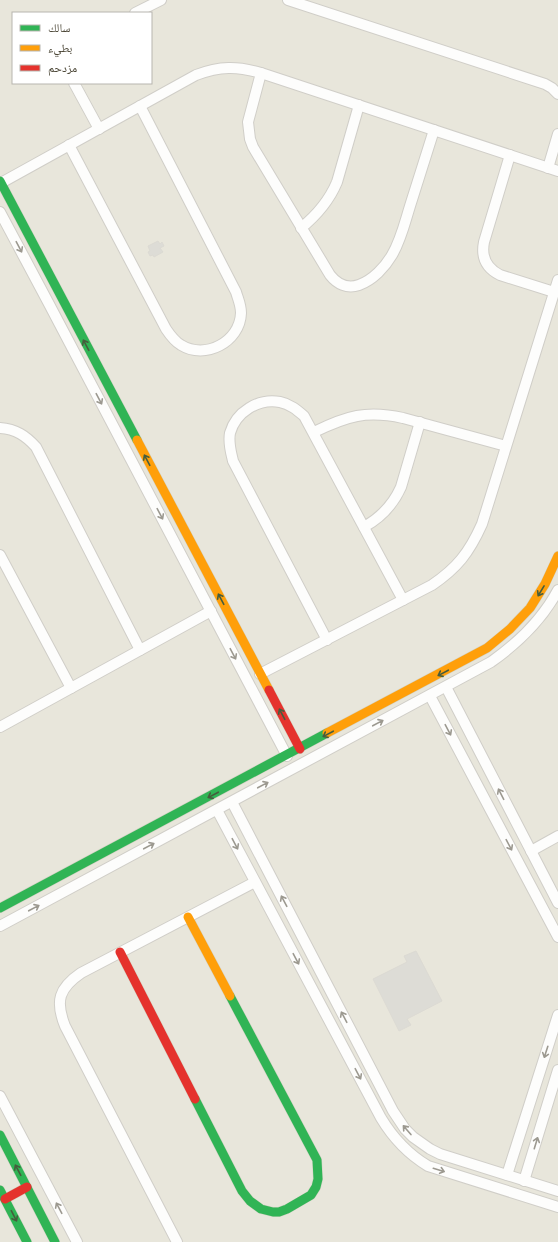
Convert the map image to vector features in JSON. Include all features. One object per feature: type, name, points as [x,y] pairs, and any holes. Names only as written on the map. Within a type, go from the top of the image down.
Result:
[{"type":"street","points":[[137,12],[161,0]]},
{"type":"street","points":[[288,0],[545,84],[558,94]]},
{"type":"street","points":[[300,749],[0,182],[196,75],[206,71],[228,67],[261,73],[553,170],[558,134]]},
{"type":"street","points":[[261,73],[248,122],[250,139],[253,147],[330,275],[334,280],[341,284],[355,286],[371,278],[386,264],[397,247],[434,130]]},
{"type":"street","points":[[75,84],[99,129]]},
{"type":"street","points":[[69,145],[162,322],[172,338],[181,346],[192,350],[204,351],[220,346],[233,335],[238,325],[241,314],[240,302],[140,106]]},
{"type":"street","points":[[301,228],[319,212],[337,182],[359,106]]},
{"type":"street","points":[[510,155],[484,242],[482,250],[483,258],[487,266],[492,271],[500,275],[554,292]]},
{"type":"street","points":[[0,212],[287,756]]},
{"type":"street","points":[[260,674],[432,585],[445,576],[467,553],[482,524],[558,280]]},
{"type":"street","points":[[49,304],[61,297]]},
{"type":"street","points":[[327,640],[233,461],[229,448],[230,434],[235,422],[243,412],[255,404],[268,401],[281,402],[294,407],[304,416],[314,432],[403,600]]},
{"type":"street","points":[[314,432],[337,421],[363,414],[390,415],[506,446]]},
{"type":"street","points":[[364,527],[383,515],[396,497],[401,487],[420,422]]},
{"type":"street","points":[[0,428],[19,432],[36,447],[140,650]]},
{"type":"street","points":[[145,485],[157,478]]},
{"type":"street","points":[[0,555],[71,688]]},
{"type":"street","points":[[0,908],[487,648],[503,636],[521,618],[541,592],[558,556]]},
{"type":"street","points":[[0,926],[491,662],[512,646],[535,624],[558,590]]},
{"type":"street","points":[[0,727],[211,611]]},
{"type":"street","points":[[446,687],[558,903]]},
{"type":"street","points":[[430,696],[558,937]]},
{"type":"street","points":[[232,802],[399,1120],[413,1136],[430,1150],[558,1191]]},
{"type":"street","points":[[217,810],[381,1118],[402,1146],[428,1166],[558,1207]]},
{"type":"street","points":[[531,850],[558,836]]},
{"type":"street","points":[[177,1242],[64,1026],[60,1015],[59,1003],[63,991],[70,980],[81,973],[256,882]]},
{"type":"street","points":[[120,952],[247,1200],[255,1206],[265,1210],[275,1212],[285,1210],[310,1196],[316,1188],[320,1169],[318,1160],[188,917]]},
{"type":"street","points":[[507,1175],[558,1015]]},
{"type":"street","points":[[524,1181],[558,1070]]},
{"type":"street","points":[[0,1096],[77,1242]]},
{"type":"street","points":[[0,1135],[55,1242]]},
{"type":"street","points":[[5,1199],[27,1187]]},
{"type":"street","points":[[0,1190],[27,1242]]},
{"type":"shaded area","points":[[0,0],[558,0],[558,1242],[0,1242]]},
{"type":"building","points":[[158,241],[160,244],[162,242],[164,246],[160,248],[163,252],[154,257],[153,255],[150,256],[148,246]]},
{"type":"building","points":[[416,951],[442,1001],[407,1019],[411,1025],[399,1031],[373,979],[407,962],[404,956]]},
{"type":"traffic: fast","points":[[0,181],[137,440]]},
{"type":"traffic: fast","points":[[0,908],[327,733]]},
{"type":"traffic: fast","points":[[195,1099],[242,1191],[250,1201],[261,1209],[279,1212],[311,1195],[316,1187],[318,1179],[317,1160],[230,996]]},
{"type":"traffic: fast","points":[[0,1135],[55,1242]]},
{"type":"traffic: fast","points":[[0,1190],[27,1242]]},
{"type":"traffic: slow","points":[[137,440],[269,690]]},
{"type":"traffic: slow","points":[[327,733],[487,648],[510,629],[530,608],[545,584],[558,556]]},
{"type":"traffic: slow","points":[[188,917],[230,996]]},
{"type":"traffic: jam","points":[[269,690],[300,749]]},
{"type":"traffic: jam","points":[[120,952],[195,1099]]},
{"type":"traffic: jam","points":[[5,1199],[27,1187]]}]
